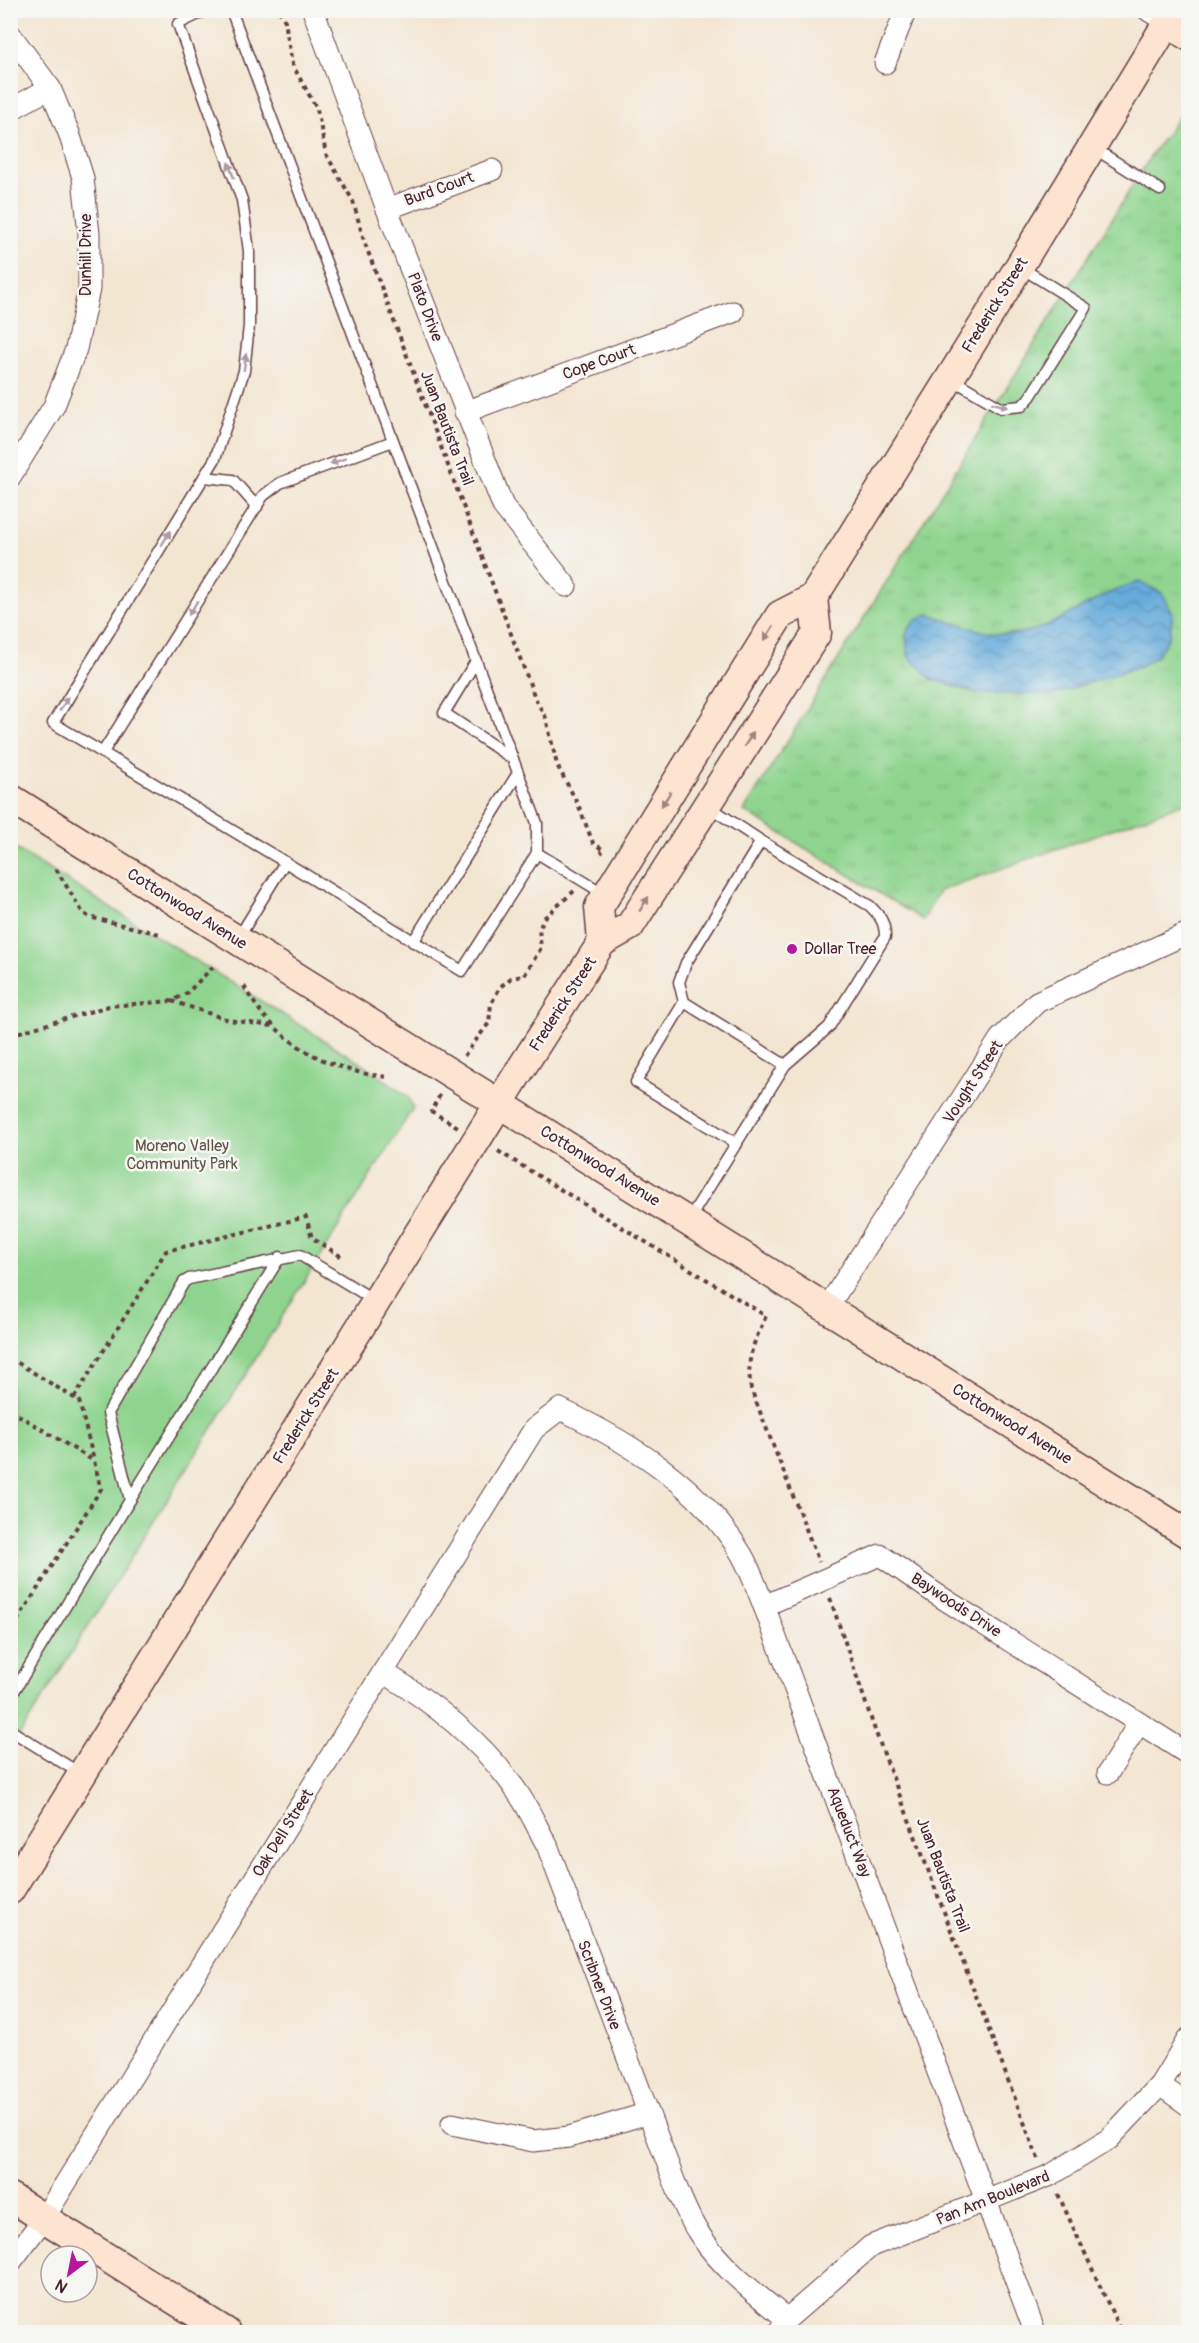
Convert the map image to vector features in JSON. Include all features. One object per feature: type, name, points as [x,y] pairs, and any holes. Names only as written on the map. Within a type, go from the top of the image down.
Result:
[{"type":"main road","name":"Frederick Street","points":[[602,942],[599,907],[606,895],[780,615],[813,598],[1170,20]]},
{"type":"main road","name":"Frederick Street","points":[[10,1890],[602,942],[630,926],[817,633],[813,598]]},
{"type":"main road","points":[[707,805],[700,789],[706,770],[746,702],[745,672]]},
{"type":"main road","name":"Cottonwood Avenue","points":[[10,798],[1188,1534]]},
{"type":"main road","points":[[10,2197],[226,2332]]},
{"type":"street","name":"Plato Drive","points":[[314,10],[387,209],[503,506],[566,586]]},
{"type":"street","points":[[885,63],[906,10]]},
{"type":"street","name":"Dunhill Drive","points":[[10,34],[50,88],[69,133],[83,178],[89,234],[89,289],[76,349],[54,406],[10,477]]},
{"type":"street","points":[[10,110],[50,88]]},
{"type":"street","name":"Burd Court","points":[[387,209],[492,170]]},
{"type":"street","name":"Cope Court","points":[[465,412],[733,312]]},
{"type":"street","name":"Vought Street","points":[[827,1308],[1000,1039],[1037,1002],[1188,933]]},
{"type":"street","name":"Aqueduct Way","points":[[560,1409],[604,1430],[668,1473],[699,1499],[742,1556],[764,1606],[1035,2332]]},
{"type":"street","name":"Oak Dell Street","points":[[10,2263],[44,2217],[534,1429],[560,1409]]},
{"type":"street","name":"Baywoods Drive","points":[[764,1606],[880,1555],[1188,1754]]},
{"type":"street","name":"Scribner Drive","points":[[383,1672],[420,1694],[451,1718],[492,1761],[520,1796],[547,1845],[678,2191],[698,2232],[720,2261],[783,2326]]},
{"type":"street","points":[[1108,1773],[1139,1724]]},
{"type":"street","name":"Pan Am Boulevard","points":[[783,2326],[871,2246],[1051,2175],[1110,2139],[1160,2085],[1188,2039]]},
{"type":"street","points":[[1160,2085],[1188,2104]]},
{"type":"street","points":[[452,2124],[533,2141],[569,2137],[648,2113]]},
{"type":"lane","points":[[207,10],[178,24],[242,200],[249,251],[249,326],[244,371],[215,459],[53,723],[462,971],[537,853],[537,824],[231,10]]},
{"type":"lane","points":[[1092,147],[1160,190]]},
{"type":"lane","points":[[950,378],[1001,408],[1022,406],[1086,308],[1019,267]]},
{"type":"lane","points":[[103,752],[263,496],[280,483],[393,441]]},
{"type":"lane","points":[[204,477],[233,480],[257,507]]},
{"type":"lane","points":[[476,661],[444,713],[513,759]]},
{"type":"lane","points":[[413,942],[518,773]]},
{"type":"lane","points":[[687,1221],[785,1065],[830,1027],[885,937],[885,927],[881,917],[870,906],[761,841],[707,805]]},
{"type":"lane","points":[[761,841],[682,971],[679,982],[684,1002],[785,1065]]},
{"type":"lane","points":[[537,853],[606,895]]},
{"type":"lane","points":[[237,940],[285,862]]},
{"type":"lane","points":[[684,1002],[636,1082],[736,1144]]},
{"type":"lane","points":[[129,1500],[108,1413],[184,1282],[280,1257],[300,1255],[377,1301]]},
{"type":"lane","points":[[10,1698],[129,1500],[280,1257]]},
{"type":"lane","points":[[10,1730],[83,1775]]},
{"type":"path","name":"Juan Bautista Trail","points":[[279,10],[285,21],[292,64],[317,109],[326,154],[353,201],[376,275],[536,698],[546,718],[557,765],[578,804],[593,843],[604,850],[582,880]]},
{"type":"path","points":[[56,869],[83,913],[89,917],[160,934]]},
{"type":"path","points":[[476,1039],[489,1023],[491,1004],[500,987],[511,978],[524,976],[541,948],[539,929],[545,917],[570,897],[582,880]]},
{"type":"path","points":[[172,1001],[187,993],[213,967]]},
{"type":"path","points":[[244,986],[253,1004],[273,1026],[304,1050],[332,1065],[368,1076],[390,1077]]},
{"type":"path","points":[[10,1035],[109,1006],[172,1001],[229,1020],[273,1026]]},
{"type":"path","points":[[524,1166],[766,1316],[747,1365],[751,1389],[815,1553]]},
{"type":"path","points":[[10,1358],[80,1401],[101,1489],[10,1632]]},
{"type":"path","points":[[10,1410],[95,1462]]},
{"type":"path","name":"Juan Bautista Trail","points":[[831,1603],[876,1733],[1036,2155]]},
{"type":"path","points":[[1061,2200],[1121,2332]]},
{"type":"green space","points":[[1188,104],[1188,802],[939,891],[923,920],[744,811],[1154,151]]},
{"type":"green space","name":"Moreno Valley Community Park","points":[[11,846],[369,1068],[408,1097],[413,1108],[11,1749]]},
{"type":"water","points":[[1140,582],[1162,593],[1173,613],[1169,637],[1157,656],[1140,666],[1052,695],[976,693],[931,679],[908,656],[906,634],[914,621],[928,614],[985,631],[1004,634],[1022,633],[1057,621],[1122,587]]},
{"type":"place","name":"Dollar Tree","points":[[792,949]]}]
